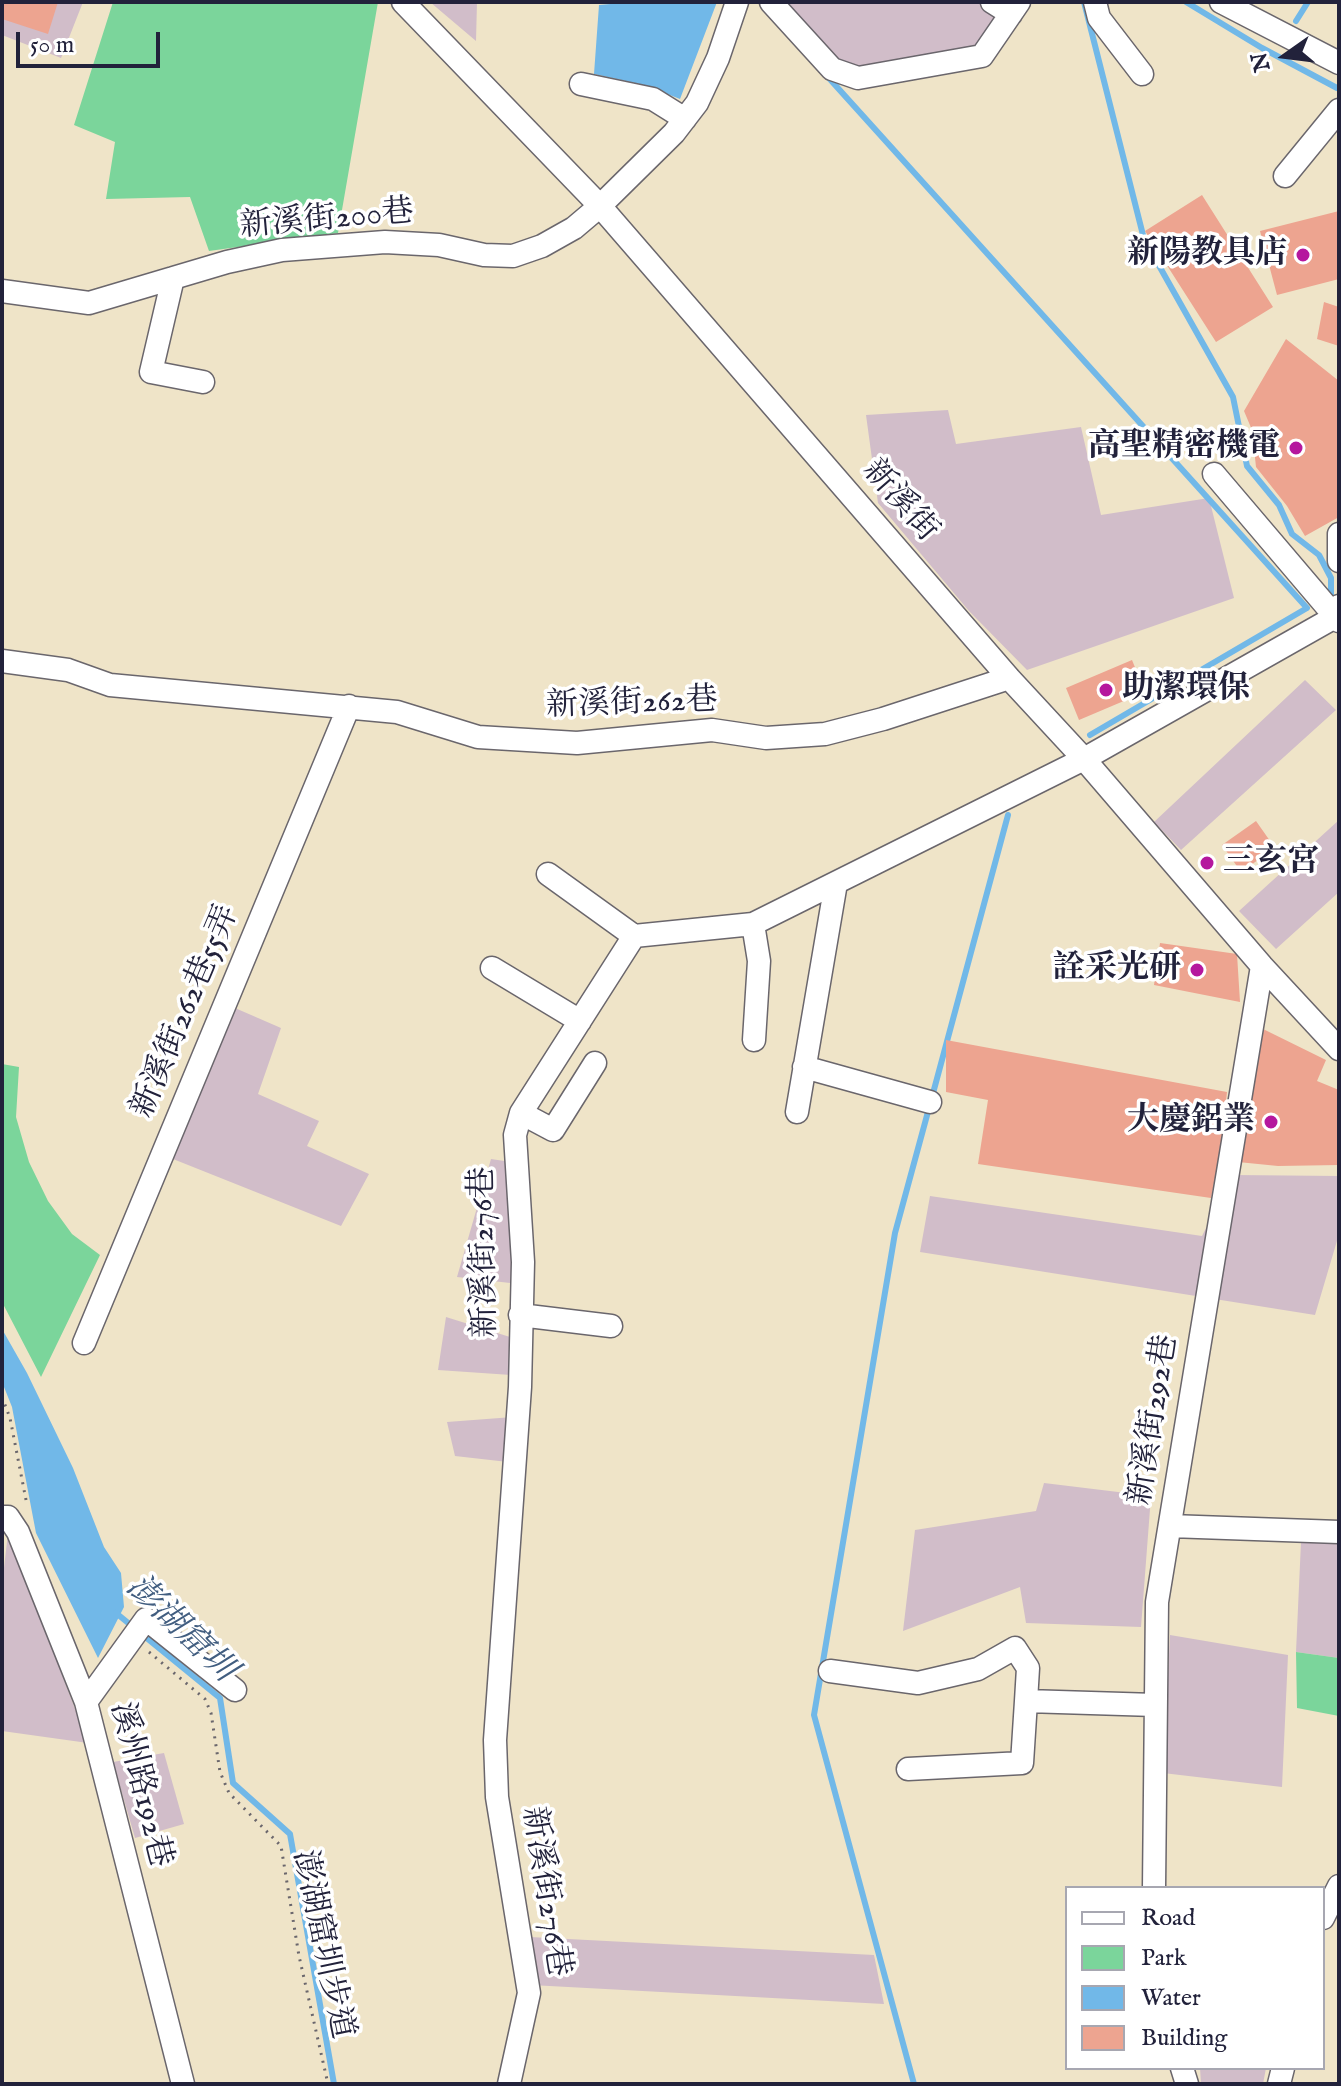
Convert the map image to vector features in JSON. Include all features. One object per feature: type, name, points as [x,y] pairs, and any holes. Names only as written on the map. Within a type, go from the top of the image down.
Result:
[{"type":"street","name":"新溪街","points":[[403,2],[426,13],[600,206],[1009,678],[1339,1049]]},
{"type":"street","name":"新溪街200巷","points":[[2,291],[89,303],[227,262],[282,250],[385,242],[439,245],[484,255],[513,256],[542,246],[574,228],[600,206],[685,119],[697,103],[718,58],[737,2]]},
{"type":"street","points":[[771,2],[832,69],[858,78],[982,56],[1007,6]]},
{"type":"street","points":[[1095,2],[1099,18],[1142,74]]},
{"type":"street","points":[[1221,2],[1339,63]]},
{"type":"street","points":[[581,84],[653,99],[685,119]]},
{"type":"street","points":[[1285,176],[1339,110]]},
{"type":"street","points":[[173,278],[151,372],[203,382]]},
{"type":"street","points":[[548,874],[634,936],[753,924],[1084,759],[1338,615],[1214,474]]},
{"type":"street","points":[[1339,534],[1339,561]]},
{"type":"street","name":"新溪街262巷","points":[[2,661],[68,670],[110,685],[349,706],[397,712],[478,737],[577,743],[712,730],[766,738],[825,734],[883,719],[1009,678]]},
{"type":"street","name":"新溪街262巷55弄","points":[[84,1343],[349,706]]},
{"type":"street","points":[[797,1112],[836,883]]},
{"type":"street","points":[[753,924],[759,961],[754,1040]]},
{"type":"street","name":"新溪街276巷","points":[[509,2084],[529,1993],[497,1797],[495,1740],[520,1387],[523,1262],[515,1135],[521,1113],[634,936]]},
{"type":"street","name":"新溪街292巷","points":[[1154,1886],[1157,1602],[1262,966]]},
{"type":"street","points":[[492,968],[580,1021]]},
{"type":"street","points":[[521,1113],[553,1130],[595,1063]]},
{"type":"street","points":[[804,1067],[930,1102]]},
{"type":"street","points":[[520,1315],[611,1326]]},
{"type":"street","name":"溪州路192巷","points":[[2,1517],[8,1517],[18,1532],[86,1702],[183,2084]]},
{"type":"street","points":[[1170,1526],[1339,1532]]},
{"type":"street","points":[[86,1702],[146,1619],[235,1690]]},
{"type":"street","points":[[830,1671],[918,1683],[978,1669],[1015,1648],[1028,1668],[1022,1763],[908,1769]]},
{"type":"street","points":[[1026,1701],[1155,1705]]},
{"type":"street","points":[[1325,1917],[1339,1886]]},
{"type":"path","points":[[2,1397],[10,1418],[27,1506]]},
{"type":"path","name":"澎湖窟圳步道","points":[[132,1638],[205,1699],[211,1713],[220,1772],[229,1793],[281,1846],[299,1956],[328,2084]]},
{"type":"shaded area","points":[[2,2],[83,2],[61,58],[2,35]]},
{"type":"shaded area","points":[[430,2],[477,2],[476,41]]},
{"type":"shaded area","points":[[785,2],[1010,2],[972,52],[859,72],[834,58]]},
{"type":"shaded area","points":[[948,410],[956,444],[1081,427],[1101,515],[1209,498],[1234,598],[1027,670],[969,611],[878,503],[866,415]]},
{"type":"shaded area","points":[[1305,680],[1336,710],[1181,850],[1154,822]]},
{"type":"shaded area","points":[[1339,820],[1339,892],[1276,949],[1239,911]]},
{"type":"shaded area","points":[[235,1008],[281,1028],[258,1094],[319,1121],[307,1146],[369,1174],[341,1226],[168,1157]]},
{"type":"shaded area","points":[[491,1159],[511,1162],[519,1284],[457,1277]]},
{"type":"shaded area","points":[[1233,1175],[1339,1176],[1339,1234],[1315,1315],[920,1252],[930,1196],[1202,1236]]},
{"type":"shaded area","points":[[446,1317],[510,1337],[511,1375],[438,1370]]},
{"type":"shaded area","points":[[513,1417],[508,1462],[455,1456],[447,1422]]},
{"type":"shaded area","points":[[1044,1483],[1151,1496],[1141,1627],[1026,1623],[1020,1587],[903,1631],[915,1530],[1036,1511]]},
{"type":"shaded area","points":[[1302,1520],[1339,1528],[1339,1658],[1296,1652]]},
{"type":"shaded area","points":[[8,1533],[88,1743],[2,1731],[2,1585]]},
{"type":"shaded area","points":[[1170,1635],[1288,1655],[1282,1787],[1163,1773]]},
{"type":"shaded area","points":[[164,1753],[184,1824],[135,1838],[113,1762]]},
{"type":"shaded area","points":[[530,1937],[874,1955],[884,2004],[531,1985]]},
{"type":"shaded area","points":[[1200,2070],[1266,2070],[1263,2084],[1201,2084]]},
{"type":"green space","points":[[113,2],[378,2],[338,233],[209,251],[190,197],[106,199],[115,142],[74,125]]},
{"type":"green space","points":[[2,1064],[19,1067],[16,1117],[29,1162],[48,1201],[72,1234],[100,1255],[41,1377],[2,1302]]},
{"type":"green space","points":[[1296,1652],[1339,1658],[1339,1716],[1297,1708]]},
{"type":"water","points":[[717,2],[680,99],[644,85],[594,74],[599,5]]},
{"type":"water","points":[[2,1329],[73,1468],[104,1547],[121,1573],[124,1607],[98,1658],[36,1533],[12,1407],[2,1382]]},
{"type":"building","points":[[2,2],[58,2],[48,34],[2,19]]},
{"type":"building","points":[[1202,195],[1273,307],[1216,342],[1145,231]]},
{"type":"building","name":"新陽教具店","points":[[1339,211],[1339,279],[1277,295],[1260,231]]},
{"type":"building","points":[[1324,302],[1339,307],[1339,346],[1317,339]]},
{"type":"building","name":"高聖精密機電","points":[[1286,339],[1339,381],[1339,517],[1305,536],[1287,506],[1256,467],[1252,430],[1244,411]]},
{"type":"building","name":"助潔環保","points":[[1132,660],[1145,692],[1079,720],[1066,688]]},
{"type":"building","points":[[1256,821],[1275,848],[1241,872],[1222,845]]},
{"type":"building","name":"詮采光研","points":[[1160,943],[1237,954],[1240,1002],[1154,985]]},
{"type":"building","name":"大慶鋁業","points":[[1259,1027],[1326,1060],[1317,1081],[1339,1090],[1339,1165],[1278,1166],[1238,1162]]},
{"type":"building","points":[[946,1040],[1227,1092],[1211,1198],[978,1164],[988,1100],[946,1092]]},
{"type":"waterway","points":[[1084,2],[1144,239],[1233,397],[1247,466],[1279,505],[1292,534],[1319,555],[1331,578],[1331,595]]},
{"type":"waterway","points":[[1186,2],[1337,88]]},
{"type":"waterway","points":[[1296,21],[1308,2]]},
{"type":"waterway","points":[[827,76],[1307,608],[1090,735]]},
{"type":"waterway","points":[[932,1097],[1008,815]]},
{"type":"waterway","points":[[914,2084],[814,1715],[895,1233],[929,1108]]},
{"type":"waterway","name":"澎湖窟圳","points":[[116,1613],[220,1698],[233,1783],[290,1834],[334,2084]]},
{"type":"place","name":"新陽教具店","points":[[1303,255]]},
{"type":"place","name":"高聖精密機電","points":[[1296,448]]},
{"type":"place","name":"助潔環保","points":[[1106,690]]},
{"type":"place","name":"三玄宮","points":[[1207,863]]},
{"type":"place","name":"詮采光研","points":[[1197,970]]},
{"type":"place","name":"大慶鋁業","points":[[1271,1122]]}]
